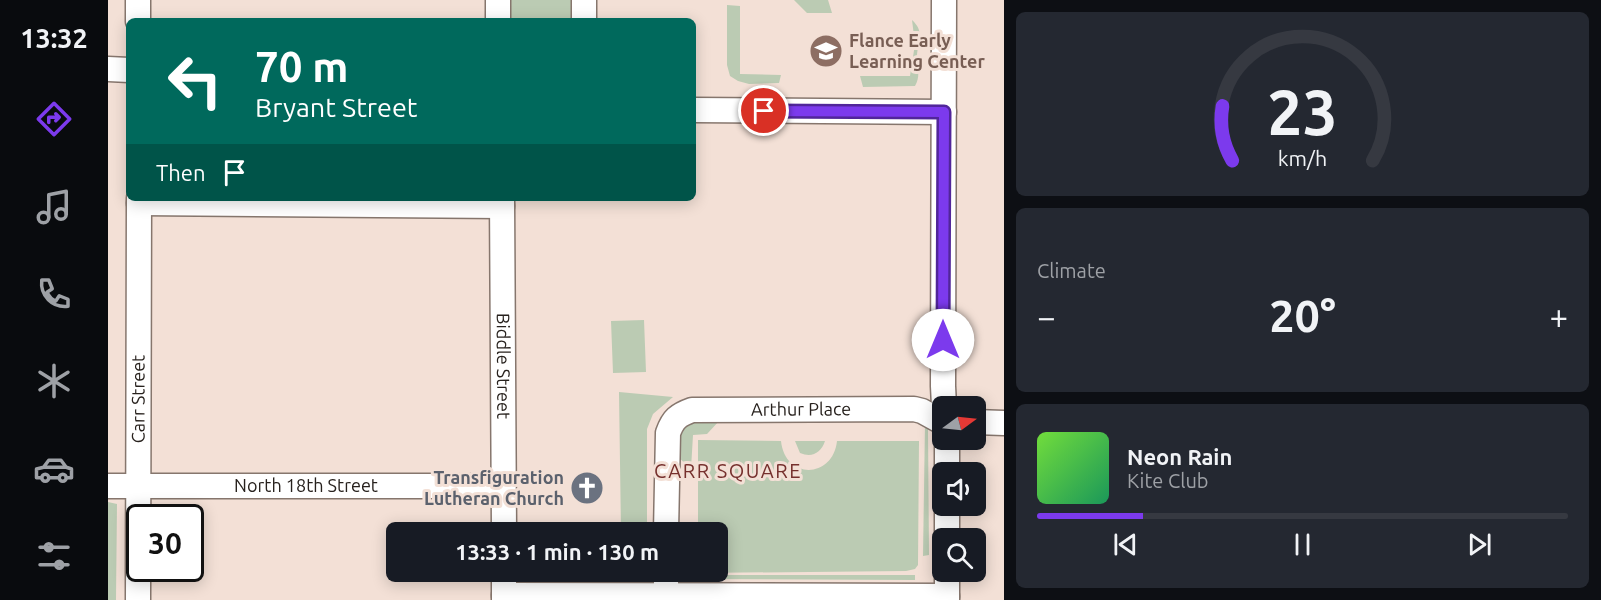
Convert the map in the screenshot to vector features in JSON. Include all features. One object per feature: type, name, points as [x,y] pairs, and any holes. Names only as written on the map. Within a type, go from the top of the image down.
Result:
[{"type":"street","points":[[138,0],[138,18]]},
{"type":"street","points":[[498,0],[498,18]]},
{"type":"street","points":[[584,0],[584,18]]},
{"type":"street","points":[[944,0],[944,396]]},
{"type":"street","points":[[108,69],[126,70]]},
{"type":"street","points":[[696,110],[944,112]]},
{"type":"street","points":[[139,201],[502,202]]},
{"type":"street","name":"Carr Street","points":[[138,600],[139,201]]},
{"type":"street","name":"Biddle Street","points":[[502,202],[504,522]]},
{"type":"street","name":"Arthur Place","points":[[666,522],[668,433],[672,423],[681,414],[698,409],[914,409],[932,416]]},
{"type":"street","points":[[986,422],[1004,423]]},
{"type":"street","name":"North 18th Street","points":[[108,486],[503,486]]},
{"type":"street","points":[[504,589],[666,583],[947,598],[947,582]]},
{"type":"green space","points":[[506,0],[575,0],[575,18],[506,18]]},
{"type":"green space","points":[[794,0],[828,0],[832,13],[807,13]]},
{"type":"green space","points":[[727,5],[740,6],[740,74],[781,75],[779,83],[749,84],[730,76],[727,65]]},
{"type":"green space","points":[[912,20],[920,33],[917,57],[918,75],[915,86],[863,87],[860,76],[910,76],[915,44]]},
{"type":"green space","points":[[644,320],[646,372],[613,373],[611,321]]},
{"type":"green space","points":[[619,392],[673,397],[653,414],[647,429],[647,522],[621,522]]},
{"type":"green space","points":[[696,420],[720,420],[707,434],[693,435],[691,469],[676,455],[676,444],[685,423]]},
{"type":"green space","points":[[925,423],[928,429],[929,555],[923,556]]},
{"type":"green space","points":[[698,440],[781,441],[784,454],[791,463],[809,470],[827,463],[834,454],[837,441],[919,441],[918,565],[915,569],[906,571],[728,573],[728,522],[698,522]]},
{"type":"green space","points":[[795,441],[825,441],[818,451],[808,455],[800,453]]},
{"type":"green space","points":[[108,502],[117,504],[116,600],[108,600]]},
{"type":"green space","points":[[728,575],[915,575],[915,580],[728,579]]},
{"type":"place","name":"Flance Early Learning Center","points":[[826,51]]},
{"type":"place","name":"Transfiguration Lutheran Church","points":[[587,488]]},
{"type":"district","name":"CARR SQUARE","points":[[728,471]]},
{"type":"route","points":[[764,111],[944,112],[943,340]]}]
